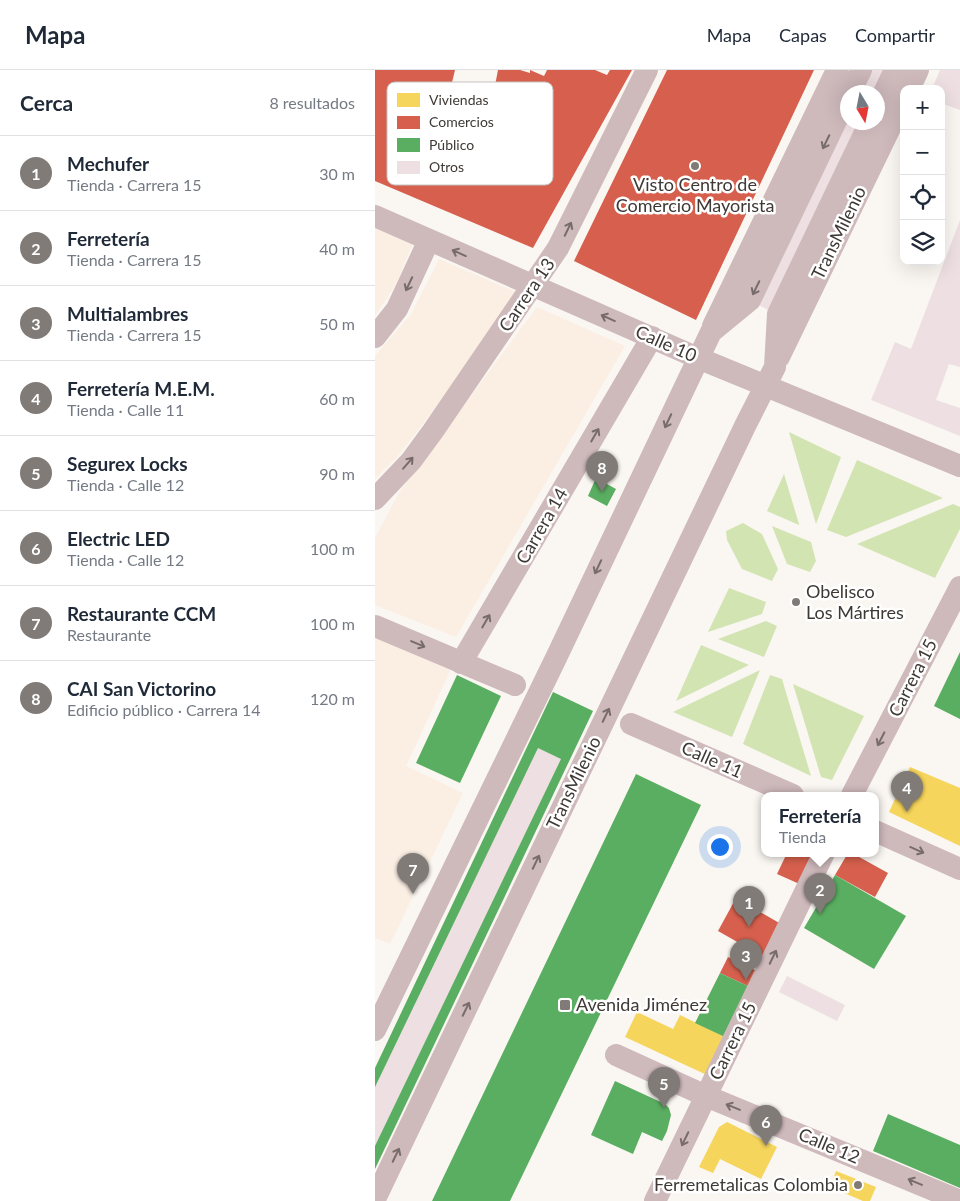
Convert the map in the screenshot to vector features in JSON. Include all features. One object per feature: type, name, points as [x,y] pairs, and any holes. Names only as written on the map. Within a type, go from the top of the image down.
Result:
[{"type":"street","name":"Carrera 13","points":[[375,499],[411,460],[433,431],[559,248],[647,70]]},
{"type":"street","points":[[375,1030],[556,658],[837,70]]},
{"type":"street","points":[[854,85],[861,70]]},
{"type":"street","points":[[885,91],[895,70]]},
{"type":"street","points":[[911,85],[918,70]]},
{"type":"street","name":"TransMilenio","points":[[375,1199],[900,107]]},
{"type":"street","points":[[711,332],[750,300],[840,113]]},
{"type":"street","name":"TransMilenio","points":[[770,376],[778,314],[866,130]]},
{"type":"street","name":"Calle 10","points":[[375,216],[698,358],[770,376],[960,466]]},
{"type":"street","points":[[375,337],[397,309],[429,240]]},
{"type":"street","name":"Carrera 14","points":[[461,662],[652,337]]},
{"type":"street","name":"Carrera 15","points":[[854,792],[960,587]]},
{"type":"street","points":[[375,626],[515,686]]},
{"type":"street","name":"Calle 11","points":[[631,724],[786,792]]},
{"type":"street","points":[[879,833],[960,869]]},
{"type":"street","name":"Carrera 15","points":[[655,1201],[822,857]]},
{"type":"street","name":"Calle 12","points":[[616,1055],[706,1096],[960,1201]]},
{"type":"shaded area","points":[[375,227],[413,243],[396,284],[375,316]]},
{"type":"shaded area","points":[[439,259],[516,292],[448,391],[398,456],[375,479],[375,356],[411,314]]},
{"type":"shaded area","points":[[537,307],[625,346],[456,637],[375,605],[375,538],[398,494]]},
{"type":"shaded area","points":[[375,638],[452,667],[406,766],[463,793],[390,944],[375,938]]},
{"type":"green space","points":[[789,432],[841,457],[816,524]]},
{"type":"green space","points":[[857,460],[943,498],[846,537],[827,530]]},
{"type":"green space","points":[[784,474],[799,524],[799,525],[767,511]]},
{"type":"green space","points":[[953,504],[960,507],[960,529],[935,578],[857,544]]},
{"type":"green space","points":[[743,523],[762,534],[778,569],[772,581],[742,569],[727,540],[726,531]]},
{"type":"green space","points":[[772,526],[811,542],[816,561],[810,572],[787,564]]},
{"type":"green space","points":[[729,588],[766,602],[762,614],[708,632]]},
{"type":"green space","points":[[766,621],[777,626],[764,657],[718,639]]},
{"type":"green space","points":[[701,645],[749,665],[676,701]]},
{"type":"green space","points":[[760,670],[732,737],[673,712]]},
{"type":"green space","points":[[770,675],[782,679],[811,776],[743,744]]},
{"type":"green space","points":[[793,684],[864,716],[832,780],[821,777]]},
{"type":"building: Viviendas","points":[[910,767],[960,788],[960,846],[889,812]]},
{"type":"building: Viviendas","points":[[637,1012],[673,1029],[680,1015],[727,1038],[709,1076],[625,1037]]},
{"type":"building: Viviendas","points":[[727,1122],[777,1147],[761,1179],[720,1159],[713,1173],[699,1167],[719,1127]]},
{"type":"building: Viviendas","points":[[836,1171],[876,1187],[870,1201],[863,1201],[830,1187]]},
{"type":"building: Comercios","points":[[375,70],[455,70],[452,82],[387,82],[387,185],[553,185],[553,82],[496,82],[498,70],[520,70],[530,73],[530,70],[544,76],[547,70],[595,70],[607,75],[610,70],[632,70],[533,248],[375,181]]},
{"type":"building: Comercios","name":"Visto Centro de Comercio Mayorista","points":[[667,70],[814,70],[696,320],[574,261]]},
{"type":"building: Comercios","points":[[785,857],[817,857],[804,886],[777,874]]},
{"type":"building: Comercios","points":[[846,857],[859,857],[888,873],[875,897],[835,875]]},
{"type":"building: Comercios","points":[[736,898],[781,924],[762,956],[718,931]]},
{"type":"building: Comercios","points":[[728,957],[759,972],[752,988],[720,973]]},
{"type":"building: Público","points":[[596,478],[616,489],[607,506],[588,496]]},
{"type":"building: Público","points":[[960,652],[960,719],[934,706]]},
{"type":"building: Público","points":[[457,675],[501,696],[460,783],[416,763]]},
{"type":"building: Público","points":[[553,692],[593,711],[375,1169],[375,1068]]},
{"type":"building: Público","name":"Avenida Jiménez","points":[[636,774],[701,805],[510,1201],[432,1201]]},
{"type":"building: Público","points":[[835,875],[906,916],[874,969],[804,928]]},
{"type":"building: Público","points":[[720,973],[752,988],[727,1038],[695,1023]]},
{"type":"building: Público","points":[[615,1081],[665,1104],[669,1108],[671,1115],[662,1141],[642,1132],[633,1154],[591,1135]]},
{"type":"building: Público","points":[[888,1114],[960,1145],[960,1188],[873,1151]]},
{"type":"building: Otros","points":[[867,70],[890,70],[881,85],[860,85]]},
{"type":"building: Otros","points":[[940,70],[960,70],[960,110],[945,104],[945,85],[934,85]]},
{"type":"building: Otros","points":[[843,130],[861,130],[774,313],[755,303]]},
{"type":"building: Otros","points":[[960,220],[960,367],[949,364],[936,400],[960,408],[960,436],[871,400],[895,342],[911,349],[943,265],[945,265],[945,259]]},
{"type":"building: Otros","points":[[538,748],[561,759],[375,1146],[375,1087]]},
{"type":"building: Otros","points":[[787,976],[845,1005],[837,1021],[779,992]]},
{"type":"place","name":"Visto Centro de Comercio Mayorista","points":[[695,166]]},
{"type":"place","name":"CAI San Victorino","points":[[602,492]]},
{"type":"place","name":"Obelisco Los Mártires","points":[[796,602]]},
{"type":"place","name":"Ferretería M.E.M.","points":[[907,812]]},
{"type":"place","name":"Restaurante CCM","points":[[413,894]]},
{"type":"place","name":"Ferretería","points":[[820,914]]},
{"type":"place","name":"Mechufer","points":[[749,927]]},
{"type":"place","name":"Multialambres","points":[[746,980]]},
{"type":"place","name":"Avenida Jiménez","points":[[565,1005]]},
{"type":"place","name":"Segurex Locks","points":[[664,1108]]},
{"type":"place","name":"Electric LED","points":[[766,1146]]},
{"type":"place","name":"Ferremetalicas Colombia","points":[[858,1185]]}]
